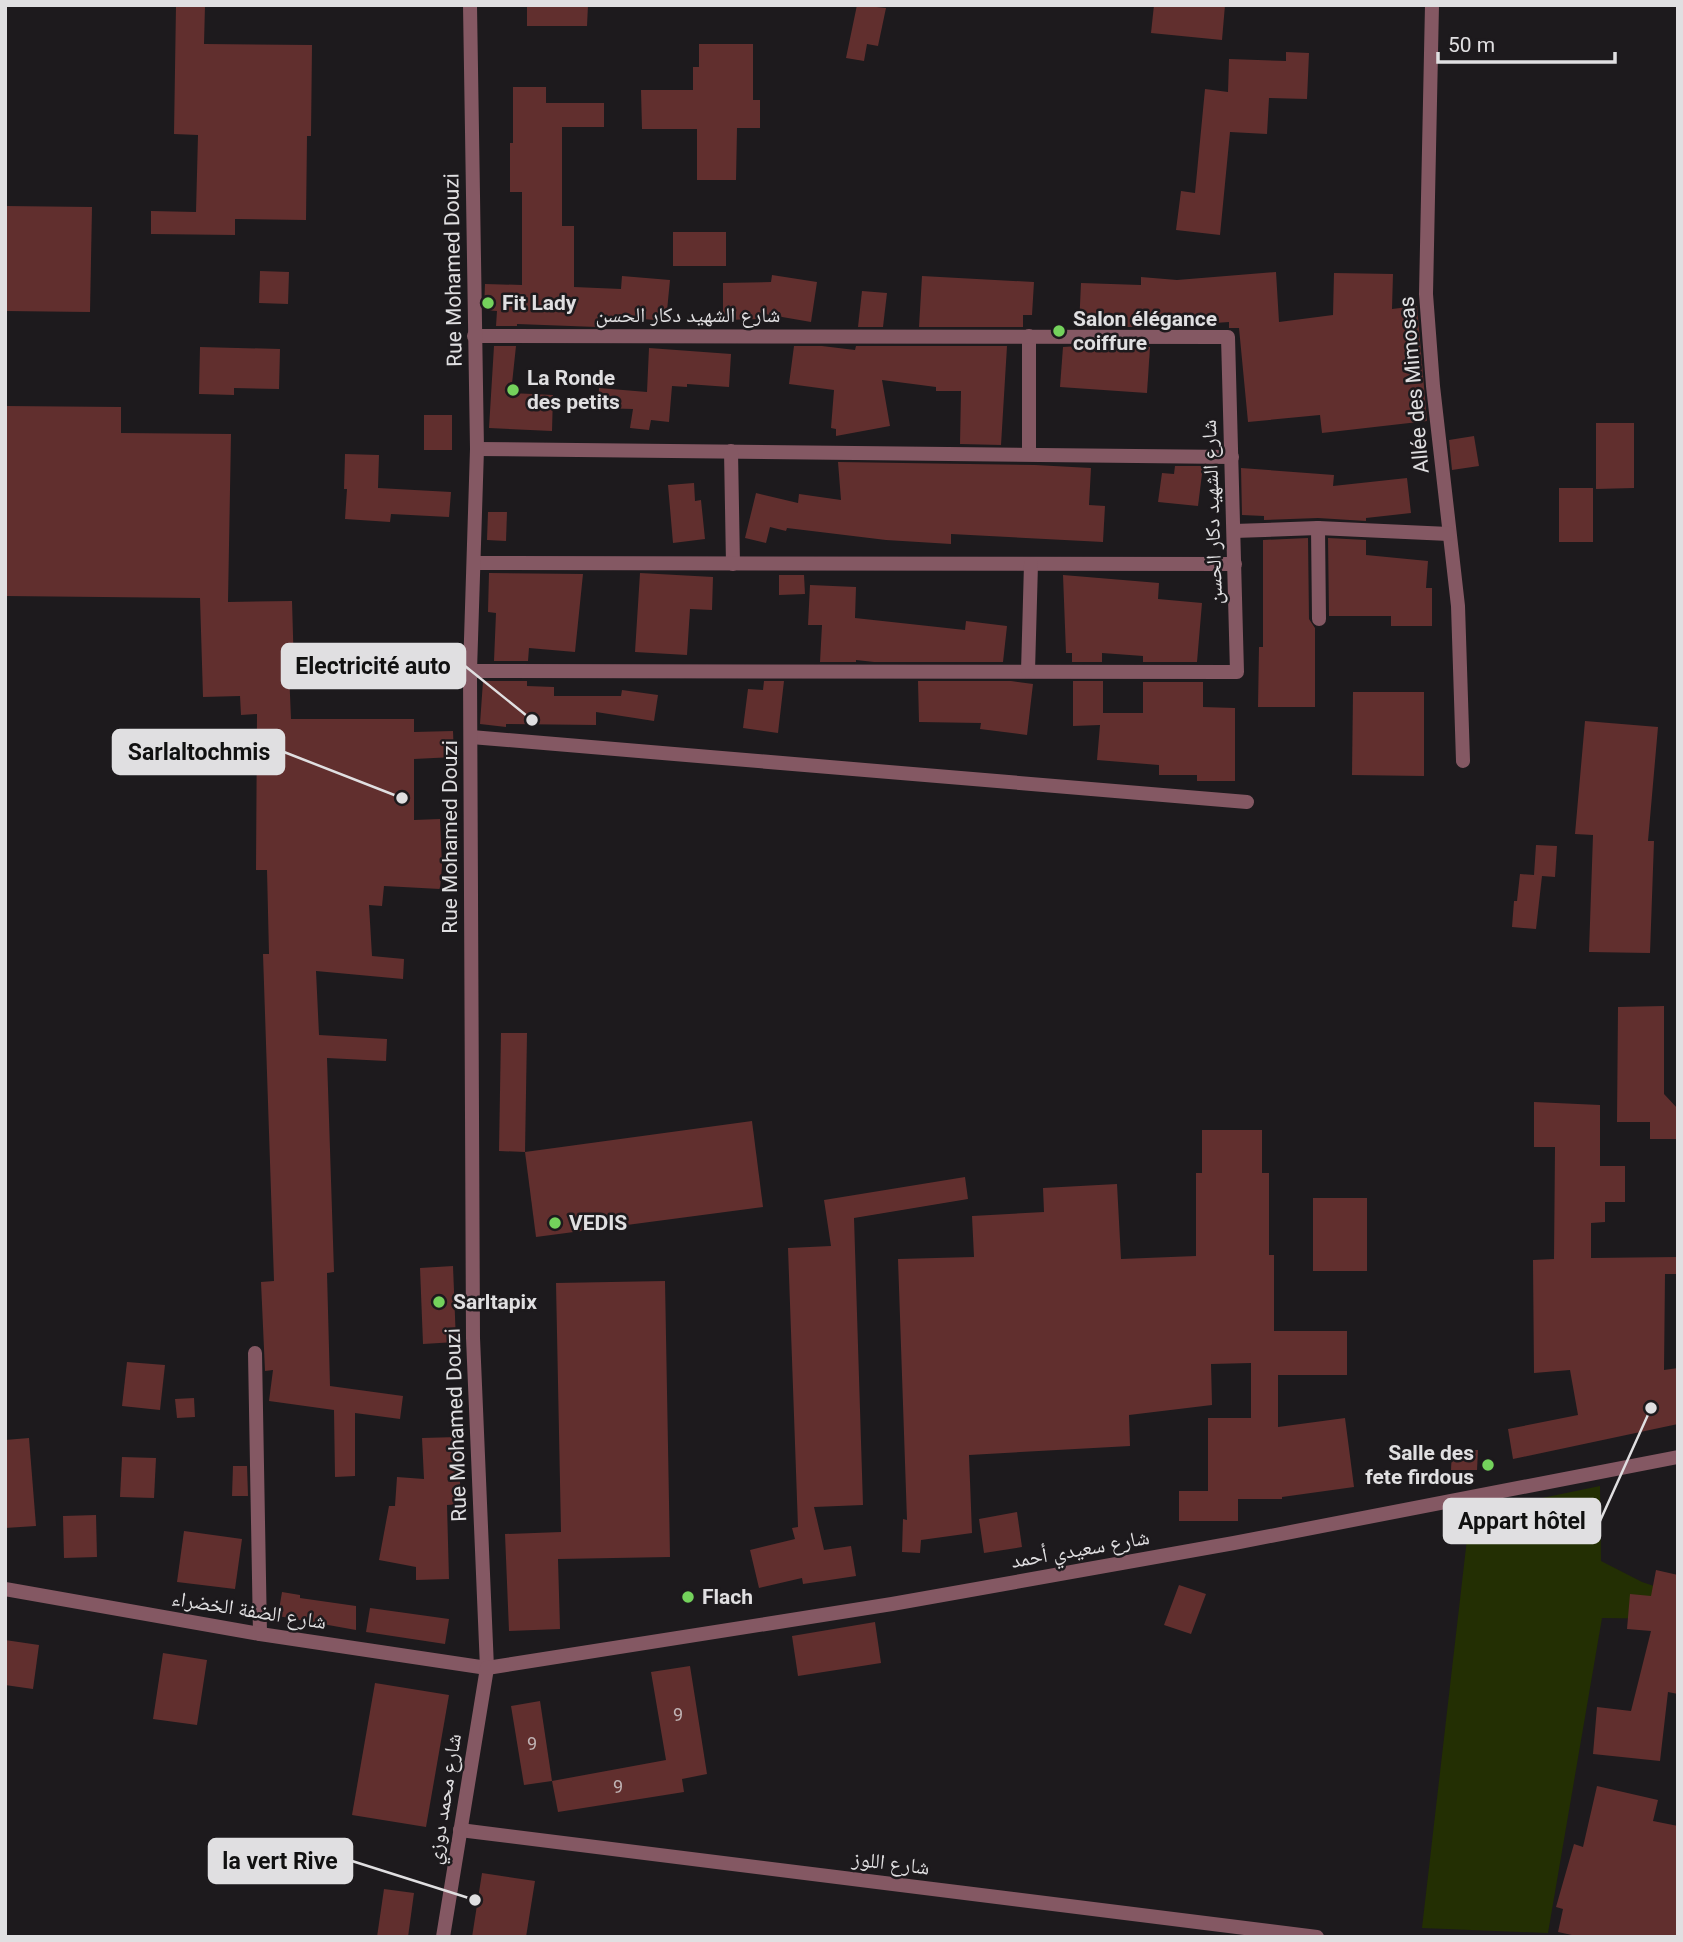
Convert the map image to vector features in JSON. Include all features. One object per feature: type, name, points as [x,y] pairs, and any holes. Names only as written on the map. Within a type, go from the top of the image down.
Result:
[{"type":"street","name":"Rue Mohamed Douzi","points":[[470,5],[477,449],[470,671],[473,1338],[487,1668]]},
{"type":"street","name":"Allée des Mimosas","points":[[1432,5],[1426,294],[1458,606],[1463,761]]},
{"type":"street","name":"شارع الشهيد دكار الحسن","points":[[470,671],[1237,672],[1228,337],[474,336]]},
{"type":"street","points":[[1029,336],[1029,454]]},
{"type":"street","points":[[477,449],[1232,457]]},
{"type":"street","points":[[731,451],[733,564]]},
{"type":"street","points":[[1318,528],[1319,620]]},
{"type":"street","points":[[1234,531],[1318,528],[1449,534]]},
{"type":"street","points":[[474,563],[1235,564]]},
{"type":"street","points":[[1028,671],[1031,564]]},
{"type":"street","points":[[471,737],[1247,802]]},
{"type":"street","points":[[255,1353],[260,1634]]},
{"type":"street","name":"شارع سعيدي أحمد","points":[[487,1668],[892,1604],[1234,1543],[1678,1457]]},
{"type":"street","name":"شارع الضفة الخضراء","points":[[5,1589],[260,1634],[487,1668]]},
{"type":"street","name":"شارع محمد دوزي","points":[[443,1937],[487,1668]]},
{"type":"street","name":"شارع اللوز","points":[[460,1830],[1317,1937]]},
{"type":"green space","points":[[1600,1486],[1601,1561],[1642,1582],[1678,1594],[1678,1619],[1602,1618],[1548,1933],[1422,1928],[1470,1513]]},
{"type":"building","points":[[176,5],[205,5],[204,44],[312,45],[311,136],[307,136],[306,220],[235,219],[235,235],[151,234],[151,211],[196,212],[198,135],[174,134]]},
{"type":"building","points":[[527,5],[588,5],[587,26],[527,26]]},
{"type":"building","points":[[857,5],[886,8],[878,46],[867,44],[864,61],[846,58]]},
{"type":"building","points":[[1154,5],[1225,5],[1222,40],[1151,33]]},
{"type":"building","points":[[699,44],[753,44],[753,100],[760,100],[760,128],[737,128],[736,180],[697,180],[697,129],[642,129],[641,90],[693,90],[693,67],[699,67]]},
{"type":"building","points":[[1286,52],[1309,53],[1307,99],[1269,98],[1267,134],[1230,132],[1220,235],[1176,230],[1181,191],[1195,193],[1205,89],[1228,92],[1229,59],[1286,61]]},
{"type":"building","points":[[513,87],[546,87],[546,103],[604,103],[604,127],[562,127],[562,226],[574,226],[574,287],[621,289],[622,276],[670,280],[666,321],[598,315],[597,327],[517,324],[496,326],[497,311],[484,310],[485,284],[522,285],[522,192],[510,192]]},
{"type":"building","points":[[5,206],[92,207],[90,312],[5,311]]},
{"type":"building","points":[[673,232],[726,232],[726,266],[673,266]]},
{"type":"building","points":[[260,271],[289,272],[288,304],[259,303]]},
{"type":"building","points":[[1276,272],[1279,322],[1333,315],[1334,273],[1393,274],[1392,309],[1417,306],[1427,421],[1322,433],[1320,415],[1248,422],[1239,328],[1229,328],[1229,322],[1151,327],[1079,327],[1081,283],[1141,285],[1141,277],[1177,280]]},
{"type":"building","points":[[772,275],[817,282],[811,322],[759,313],[760,319],[723,320],[723,283],[771,282]]},
{"type":"building","points":[[922,276],[1034,282],[1032,315],[1023,315],[1023,327],[919,327]]},
{"type":"building","points":[[862,291],[887,293],[883,327],[858,327]]},
{"type":"building","points":[[494,346],[516,346],[511,393],[553,395],[552,431],[489,428]]},
{"type":"building","points":[[794,346],[855,350],[856,346],[1007,346],[1001,445],[960,444],[961,391],[936,391],[936,387],[882,380],[890,426],[836,436],[836,429],[831,428],[834,390],[789,384]]},
{"type":"building","points":[[200,347],[280,349],[279,389],[234,388],[234,395],[199,394]]},
{"type":"building","points":[[1063,347],[1150,347],[1147,393],[1060,387]]},
{"type":"building","points":[[649,348],[731,354],[729,387],[687,384],[687,387],[672,386],[669,422],[651,420],[649,430],[630,428],[633,409],[598,408],[599,388],[647,392]]},
{"type":"building","points":[[5,406],[121,407],[121,433],[231,434],[228,602],[292,601],[294,670],[289,671],[291,719],[414,719],[414,732],[453,731],[454,757],[414,759],[414,820],[440,819],[440,889],[384,886],[382,906],[369,905],[372,956],[404,959],[403,979],[316,971],[319,1035],[387,1039],[386,1061],[327,1058],[334,1272],[327,1273],[330,1386],[403,1396],[400,1419],[355,1413],[355,1476],[335,1477],[334,1410],[269,1401],[273,1370],[265,1371],[261,1282],[274,1281],[263,954],[269,954],[267,870],[256,870],[257,714],[241,715],[240,696],[203,697],[200,598],[5,596]]},
{"type":"building","points":[[424,415],[452,415],[452,450],[424,450]]},
{"type":"building","points":[[1596,423],[1634,423],[1634,488],[1596,489]]},
{"type":"building","points":[[1474,436],[1479,466],[1452,470],[1449,440]]},
{"type":"building","points":[[345,454],[379,455],[378,488],[451,492],[449,517],[391,514],[390,522],[345,519]]},
{"type":"building","points":[[838,462],[1091,468],[1089,505],[1105,506],[1103,542],[951,534],[951,544],[886,540],[787,528],[786,531],[770,527],[766,543],[745,538],[756,493],[798,503],[799,494],[841,500]]},
{"type":"building","points":[[1175,466],[1203,466],[1198,506],[1158,502],[1162,473],[1174,474]]},
{"type":"building","points":[[1241,468],[1334,475],[1333,486],[1407,478],[1411,513],[1366,518],[1366,521],[1318,518],[1264,520],[1264,516],[1242,515]]},
{"type":"building","points":[[694,483],[695,501],[701,500],[705,539],[673,543],[668,485]]},
{"type":"building","points":[[1559,488],[1593,488],[1593,542],[1559,542]]},
{"type":"building","points":[[488,512],[507,512],[506,541],[487,540]]},
{"type":"building","points":[[1308,538],[1309,619],[1315,628],[1315,707],[1258,707],[1259,647],[1263,647],[1263,540]]},
{"type":"building","points":[[1328,538],[1366,540],[1366,555],[1428,561],[1426,588],[1432,588],[1432,626],[1391,626],[1391,616],[1329,616]]},
{"type":"building","points":[[489,573],[583,574],[575,652],[529,648],[528,661],[494,661],[496,613],[488,612]]},
{"type":"building","points":[[640,573],[713,577],[712,610],[690,609],[687,655],[635,652]]},
{"type":"building","points":[[779,575],[804,575],[805,594],[779,595]]},
{"type":"building","points":[[1063,575],[1159,583],[1158,599],[1202,603],[1197,662],[1143,662],[1143,656],[1102,653],[1102,662],[1072,662],[1072,653],[1066,653]]},
{"type":"building","points":[[810,585],[856,587],[855,618],[965,630],[966,621],[1007,626],[1003,662],[820,662],[822,625],[808,625]]},
{"type":"building","points":[[483,681],[527,681],[527,686],[554,687],[554,696],[621,696],[622,690],[658,695],[654,721],[596,712],[596,725],[506,724],[506,727],[480,724]]},
{"type":"building","points":[[764,681],[784,681],[778,733],[743,728],[748,689],[763,690]]},
{"type":"building","points":[[918,681],[1011,681],[1033,684],[1027,735],[980,729],[981,723],[919,722]]},
{"type":"building","points":[[1073,681],[1103,681],[1103,713],[1143,713],[1143,682],[1203,682],[1203,707],[1235,708],[1235,781],[1197,781],[1197,775],[1159,775],[1159,765],[1097,760],[1100,725],[1073,726]]},
{"type":"building","points":[[1353,692],[1424,692],[1424,776],[1352,775]]},
{"type":"building","points":[[1585,721],[1658,727],[1648,841],[1654,841],[1650,953],[1589,952],[1593,835],[1575,834]]},
{"type":"building","points":[[1536,845],[1557,846],[1555,877],[1542,876],[1536,929],[1512,927],[1520,874],[1534,875]]},
{"type":"building","points":[[1664,1006],[1664,1094],[1678,1109],[1678,1139],[1650,1139],[1650,1122],[1617,1122],[1618,1007]]},
{"type":"building","points":[[501,1033],[527,1033],[525,1152],[499,1151]]},
{"type":"building","points":[[1534,1102],[1600,1105],[1600,1166],[1625,1166],[1625,1202],[1605,1202],[1605,1222],[1591,1223],[1591,1258],[1678,1257],[1678,1274],[1665,1274],[1664,1370],[1678,1368],[1678,1424],[1513,1459],[1508,1429],[1578,1415],[1570,1370],[1534,1373],[1533,1260],[1554,1259],[1555,1147],[1534,1147]]},
{"type":"building","points":[[752,1121],[763,1207],[536,1237],[525,1152]]},
{"type":"building","points":[[1202,1130],[1262,1130],[1262,1173],[1269,1173],[1269,1255],[1274,1255],[1274,1331],[1347,1331],[1347,1375],[1278,1375],[1278,1427],[1345,1418],[1354,1487],[1282,1499],[1238,1499],[1238,1521],[1179,1521],[1179,1491],[1208,1491],[1208,1418],[1251,1418],[1251,1363],[1211,1364],[1212,1405],[1129,1415],[1130,1446],[969,1455],[972,1533],[921,1540],[920,1553],[902,1552],[903,1519],[907,1520],[898,1259],[974,1257],[972,1216],[1044,1212],[1043,1188],[1117,1184],[1121,1259],[1196,1256],[1196,1173],[1202,1173]]},
{"type":"building","points":[[965,1177],[968,1199],[854,1218],[863,1505],[814,1507],[824,1550],[851,1546],[856,1576],[803,1584],[802,1578],[759,1588],[750,1550],[795,1539],[792,1528],[798,1527],[788,1248],[831,1246],[824,1200]]},
{"type":"building","points":[[1313,1198],[1367,1198],[1367,1271],[1313,1271]]},
{"type":"building","points":[[453,1266],[456,1342],[423,1344],[420,1268]]},
{"type":"building","points":[[665,1281],[670,1557],[558,1559],[560,1629],[509,1631],[505,1534],[561,1532],[556,1283]]},
{"type":"building","points":[[127,1362],[165,1365],[160,1410],[122,1406]]},
{"type":"building","points":[[194,1398],[195,1417],[177,1418],[175,1399]]},
{"type":"building","points":[[458,1437],[461,1504],[447,1505],[449,1579],[416,1580],[416,1567],[379,1560],[389,1506],[395,1506],[397,1477],[424,1479],[422,1438]]},
{"type":"building","points":[[29,1438],[36,1526],[5,1528],[5,1440]]},
{"type":"building","points":[[1452,1450],[1478,1450],[1477,1470],[1451,1470]]},
{"type":"building","points":[[122,1457],[156,1458],[154,1498],[120,1497]]},
{"type":"building","points":[[233,1466],[247,1466],[248,1496],[232,1496]]},
{"type":"building","points":[[1017,1512],[1022,1547],[984,1553],[979,1519]]},
{"type":"building","points":[[96,1515],[97,1557],[64,1558],[63,1516]]},
{"type":"building","points":[[184,1531],[242,1539],[235,1589],[177,1582]]},
{"type":"building","points":[[1656,1570],[1678,1575],[1678,1694],[1668,1692],[1660,1761],[1593,1754],[1597,1707],[1631,1711],[1651,1631],[1627,1629],[1630,1594],[1651,1596]]},
{"type":"building","points":[[1179,1585],[1206,1594],[1191,1634],[1164,1625]]},
{"type":"building","points":[[282,1592],[300,1595],[300,1598],[356,1606],[356,1630],[278,1616]]},
{"type":"building","points":[[370,1608],[449,1619],[445,1644],[366,1632]]},
{"type":"building","points":[[875,1622],[881,1663],[798,1676],[792,1636]]},
{"type":"building","points":[[5,1640],[39,1645],[33,1689],[5,1685]]},
{"type":"building","points":[[163,1653],[207,1660],[197,1725],[153,1719]]},
{"type":"building","points":[[690,1666],[707,1774],[682,1779],[684,1792],[558,1812],[552,1781],[666,1760],[651,1672]]},
{"type":"building","points":[[375,1683],[449,1695],[426,1827],[352,1815]]},
{"type":"building","points":[[540,1701],[552,1781],[524,1785],[511,1706]]},
{"type":"building","points":[[1597,1786],[1658,1800],[1653,1821],[1678,1826],[1678,1937],[1581,1937],[1558,1932],[1563,1909],[1556,1907],[1574,1844],[1583,1847]]},
{"type":"building","points":[[482,1873],[535,1881],[526,1937],[472,1937]]},
{"type":"building","points":[[384,1889],[414,1893],[408,1937],[377,1937]]},
{"type":"place","name":"Fit Lady","points":[[488,303]]},
{"type":"place","name":"Salon élégance coiffure","points":[[1059,331]]},
{"type":"place","name":"La Ronde des petits","points":[[513,390]]},
{"type":"place","name":"Electricité auto","points":[[532,720]]},
{"type":"place","name":"Sarlaltochmis","points":[[402,798]]},
{"type":"place","name":"VEDIS","points":[[555,1223]]},
{"type":"place","name":"Sarltapix","points":[[439,1302]]},
{"type":"place","name":"Appart hôtel","points":[[1651,1408]]},
{"type":"place","name":"Salle des fete firdous","points":[[1488,1465]]},
{"type":"place","name":"Flach","points":[[688,1597]]},
{"type":"place","name":"la vert Rive","points":[[475,1900]]}]
